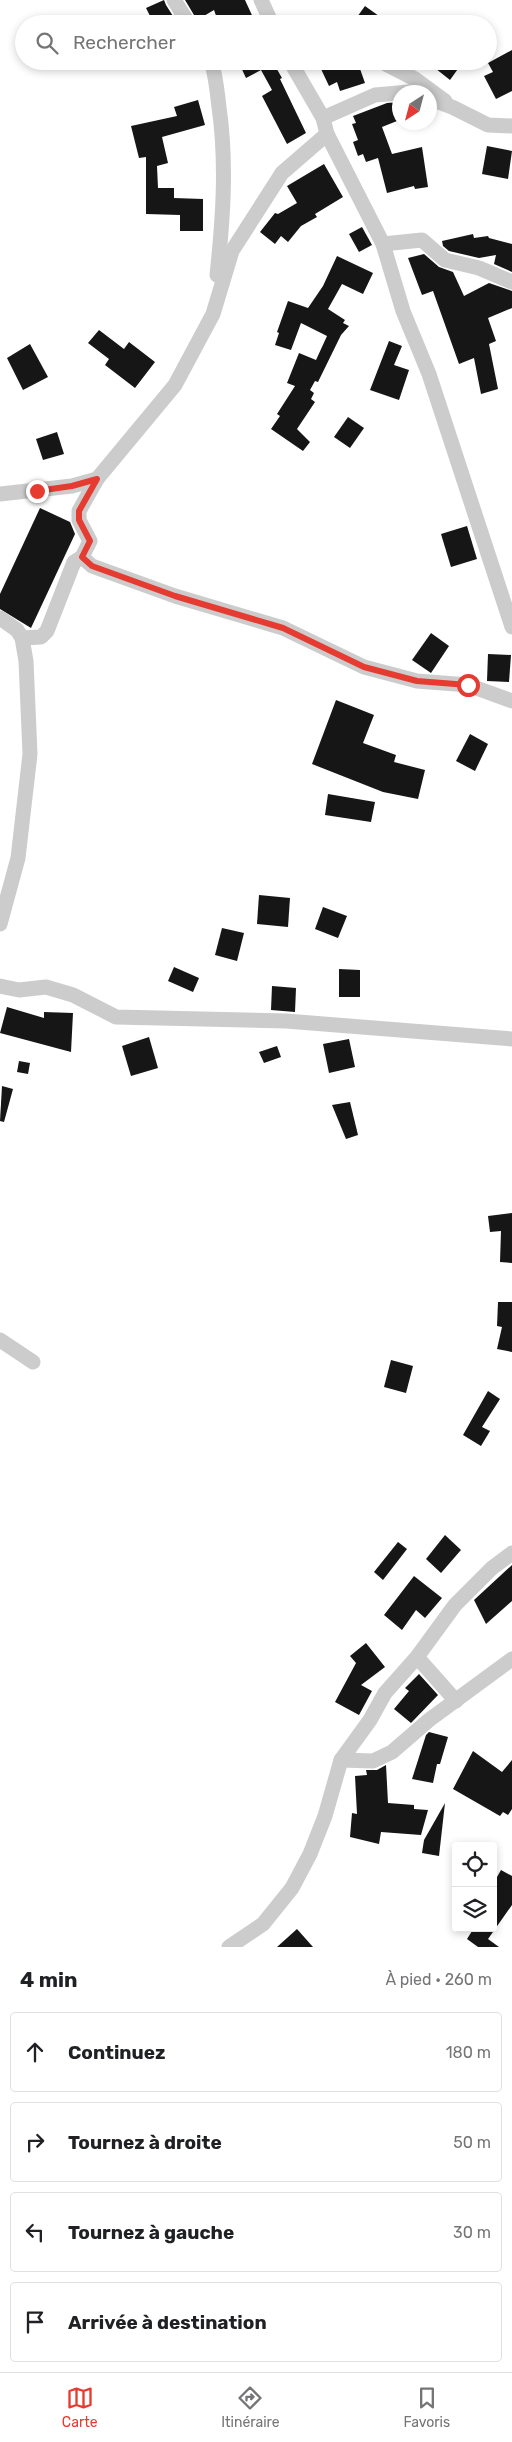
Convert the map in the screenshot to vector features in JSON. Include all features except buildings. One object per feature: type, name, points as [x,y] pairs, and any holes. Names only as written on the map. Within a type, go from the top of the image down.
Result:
[{"type":"street","points":[[174,0],[183,15]]},
{"type":"street","points":[[261,0],[268,15]]},
{"type":"street","points":[[213,314],[224,203],[223,133],[214,70]]},
{"type":"street","points":[[295,70],[324,118],[327,134],[383,244],[403,311],[429,374],[512,627]]},
{"type":"street","points":[[398,70],[415,79],[452,106],[488,125],[512,126]]},
{"type":"street","points":[[324,118],[375,95],[392,94]]},
{"type":"street","points":[[437,101],[452,106]]},
{"type":"street","points":[[22,638],[41,637],[45,634],[74,562],[82,557],[90,541],[79,520],[79,511],[97,479],[175,385],[213,314],[232,251],[282,173],[327,134]]},
{"type":"street","points":[[383,244],[422,240],[445,260],[479,268],[512,282]]},
{"type":"street","points":[[0,494],[72,486],[97,479]]},
{"type":"street","points":[[82,557],[92,566],[166,592],[283,628],[364,667],[417,681],[468,685],[512,702]]},
{"type":"street","points":[[0,618],[18,630],[22,638],[26,661],[29,771],[15,876],[0,924]]},
{"type":"street","points":[[0,986],[19,990],[46,987],[73,995],[116,1017],[286,1022],[512,1039]]},
{"type":"street","points":[[0,1340],[33,1362]]},
{"type":"street","points":[[229,1947],[263,1924],[292,1888],[310,1854],[325,1816],[341,1760],[370,1720],[385,1693],[417,1656],[455,1606],[492,1568],[512,1553]]},
{"type":"street","points":[[417,1656],[456,1700]]},
{"type":"street","points":[[341,1760],[373,1761],[392,1752],[456,1700],[512,1659]]},
{"type":"route","points":[[37,491],[72,486],[97,479],[79,511],[79,520],[90,541],[82,557],[92,566],[175,596],[283,628],[364,667],[417,681],[468,685]]}]
